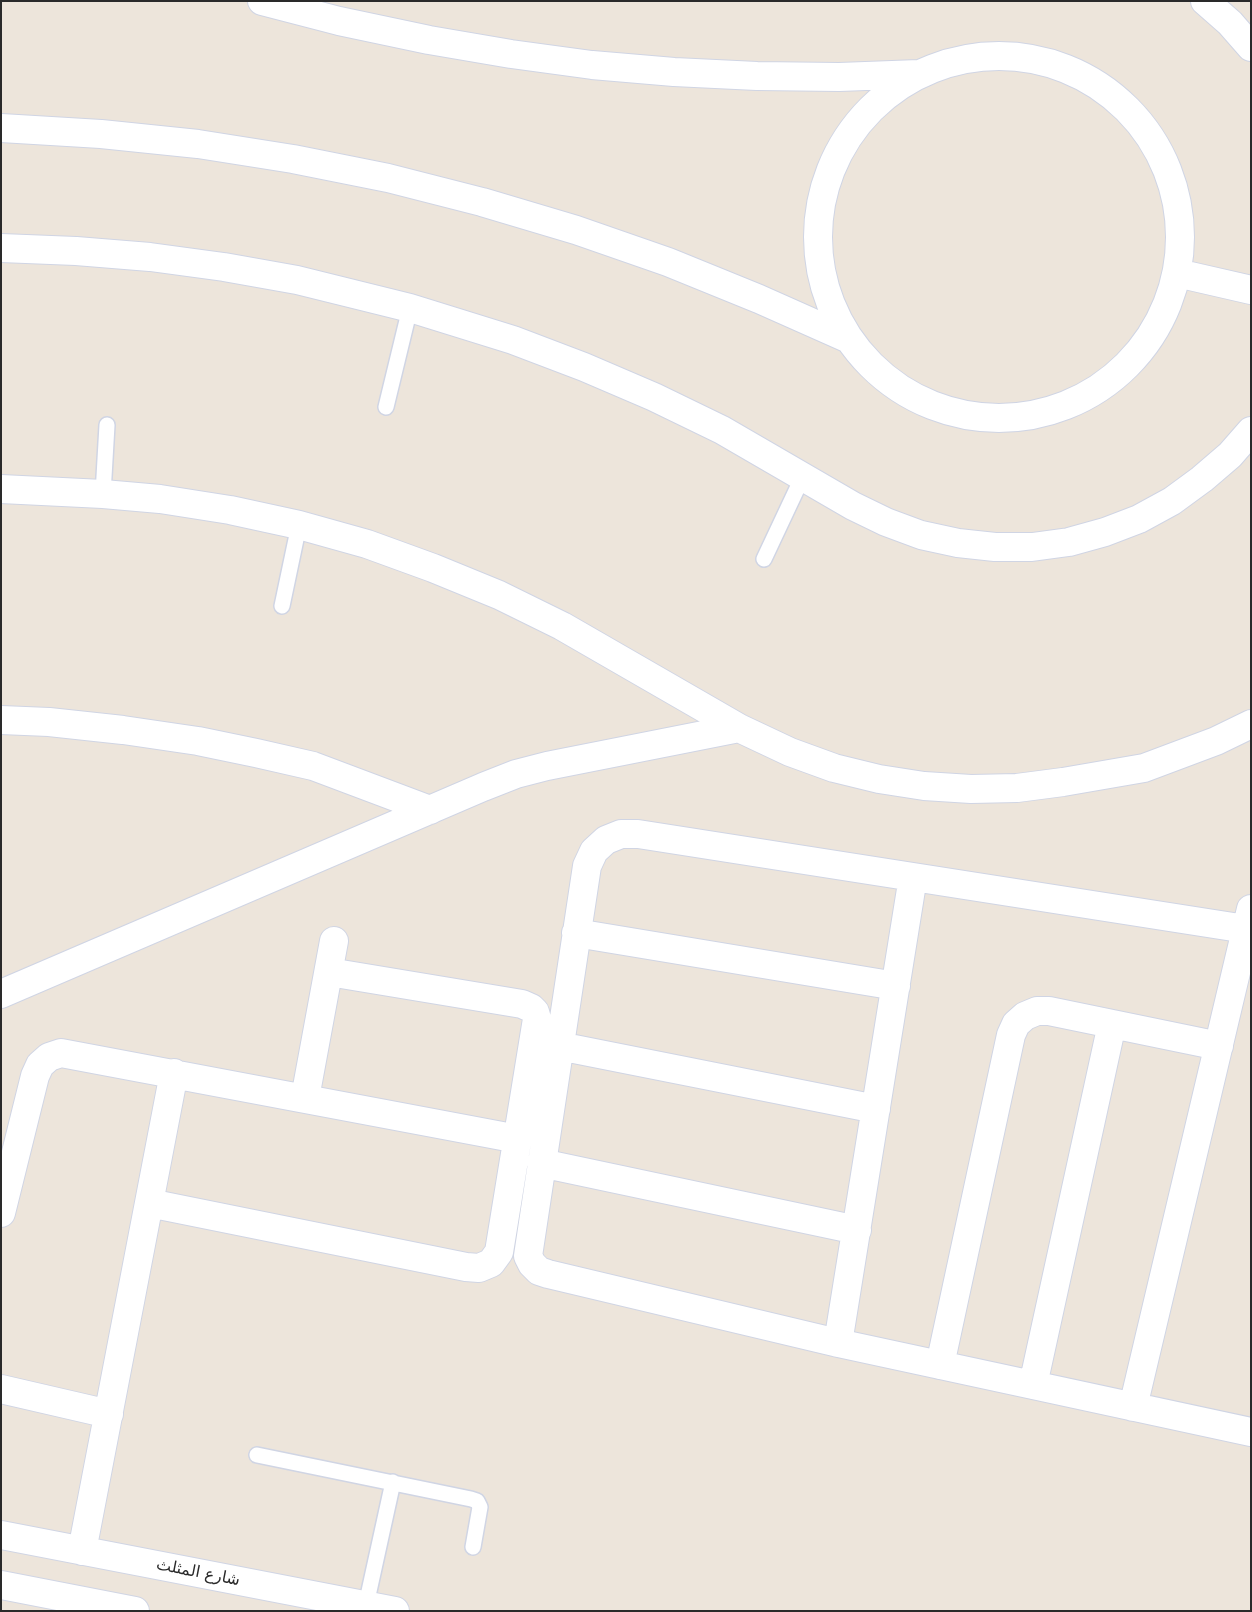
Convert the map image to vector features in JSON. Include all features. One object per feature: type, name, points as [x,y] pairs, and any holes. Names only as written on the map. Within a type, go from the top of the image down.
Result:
[{"type":"street","points":[[262,1],[339,21],[429,40],[592,65],[674,72],[757,76],[839,77],[921,74]]},
{"type":"street","points":[[1205,1],[1230,23],[1251,47]]},
{"type":"street","points":[[999,56],[1025,58],[1052,64],[1100,87],[1121,103],[1140,122],[1155,144],[1167,168],[1180,220],[1180,247],[1177,273],[1169,300],[1157,326],[1141,349],[1122,370],[1100,387],[1075,401],[1049,411],[1021,416],[992,418],[964,414],[937,406],[911,395],[888,380],[849,339],[835,314],[825,288],[819,260],[818,232],[823,194],[828,176],[839,151],[855,127],[874,106],[896,88],[921,74],[946,64],[972,58],[999,56]]},
{"type":"street","points":[[1,128],[101,134],[198,144],[388,178],[482,202],[576,230],[668,262],[759,299],[849,339]]},
{"type":"street","points":[[1,248],[104,253],[224,267],[297,280],[410,308],[513,340],[584,367],[654,397],[722,430],[886,522],[921,535],[958,543],[995,547],[1032,547],[1069,542],[1105,532],[1139,519],[1172,501],[1202,480],[1230,455],[1251,431]]},
{"type":"street","points":[[1177,273],[1251,290]]},
{"type":"street","points":[[1,489],[160,499],[230,510],[299,525],[375,547],[434,568],[499,595],[579,635],[739,728],[790,752],[834,768],[879,779],[924,786],[970,789],[1017,788],[1044,785],[1144,768],[1193,750],[1251,724]]},
{"type":"street","points":[[1,720],[49,722],[124,730],[198,741],[256,753],[313,766],[430,810]]},
{"type":"street","points":[[1,994],[516,774],[739,728]]},
{"type":"street","points":[[1133,1407],[1248,919],[913,876],[638,834],[621,834],[606,840],[594,851],[587,866],[576,933],[528,1256],[532,1264],[539,1271],[838,1343],[1133,1407],[1251,1432]]},
{"type":"street","points":[[838,1343],[913,876]]},
{"type":"street","points":[[576,933],[896,986]]},
{"type":"street","points":[[305,1098],[334,941]]},
{"type":"street","points":[[149,1202],[456,1265],[479,1268],[491,1263],[500,1252],[536,1019],[535,1012],[522,1004],[329,972]]},
{"type":"street","points":[[940,1365],[1011,1035],[1016,1024],[1025,1016],[1037,1011],[1050,1011],[1218,1046]]},
{"type":"street","points":[[1033,1385],[1112,1024]]},
{"type":"street","points":[[559,1046],[876,1109]]},
{"type":"street","points":[[1,1213],[35,1076],[40,1065],[49,1057],[62,1053],[518,1139]]},
{"type":"street","points":[[82,1551],[174,1073]]},
{"type":"street","points":[[541,1163],[857,1230]]},
{"type":"street","points":[[1,1389],[108,1414]]},
{"type":"street","name":"شارع المثلث","points":[[1,1535],[395,1611]]},
{"type":"street","points":[[1,1585],[135,1611]]},
{"type":"lane","points":[[386,407],[410,308]]},
{"type":"lane","points":[[103,494],[107,425]]},
{"type":"lane","points":[[764,559],[804,476]]},
{"type":"lane","points":[[282,606],[299,525]]},
{"type":"lane","points":[[257,1455],[471,1498],[477,1501],[480,1507],[472,1546]]},
{"type":"lane","points":[[366,1605],[393,1482]]}]
